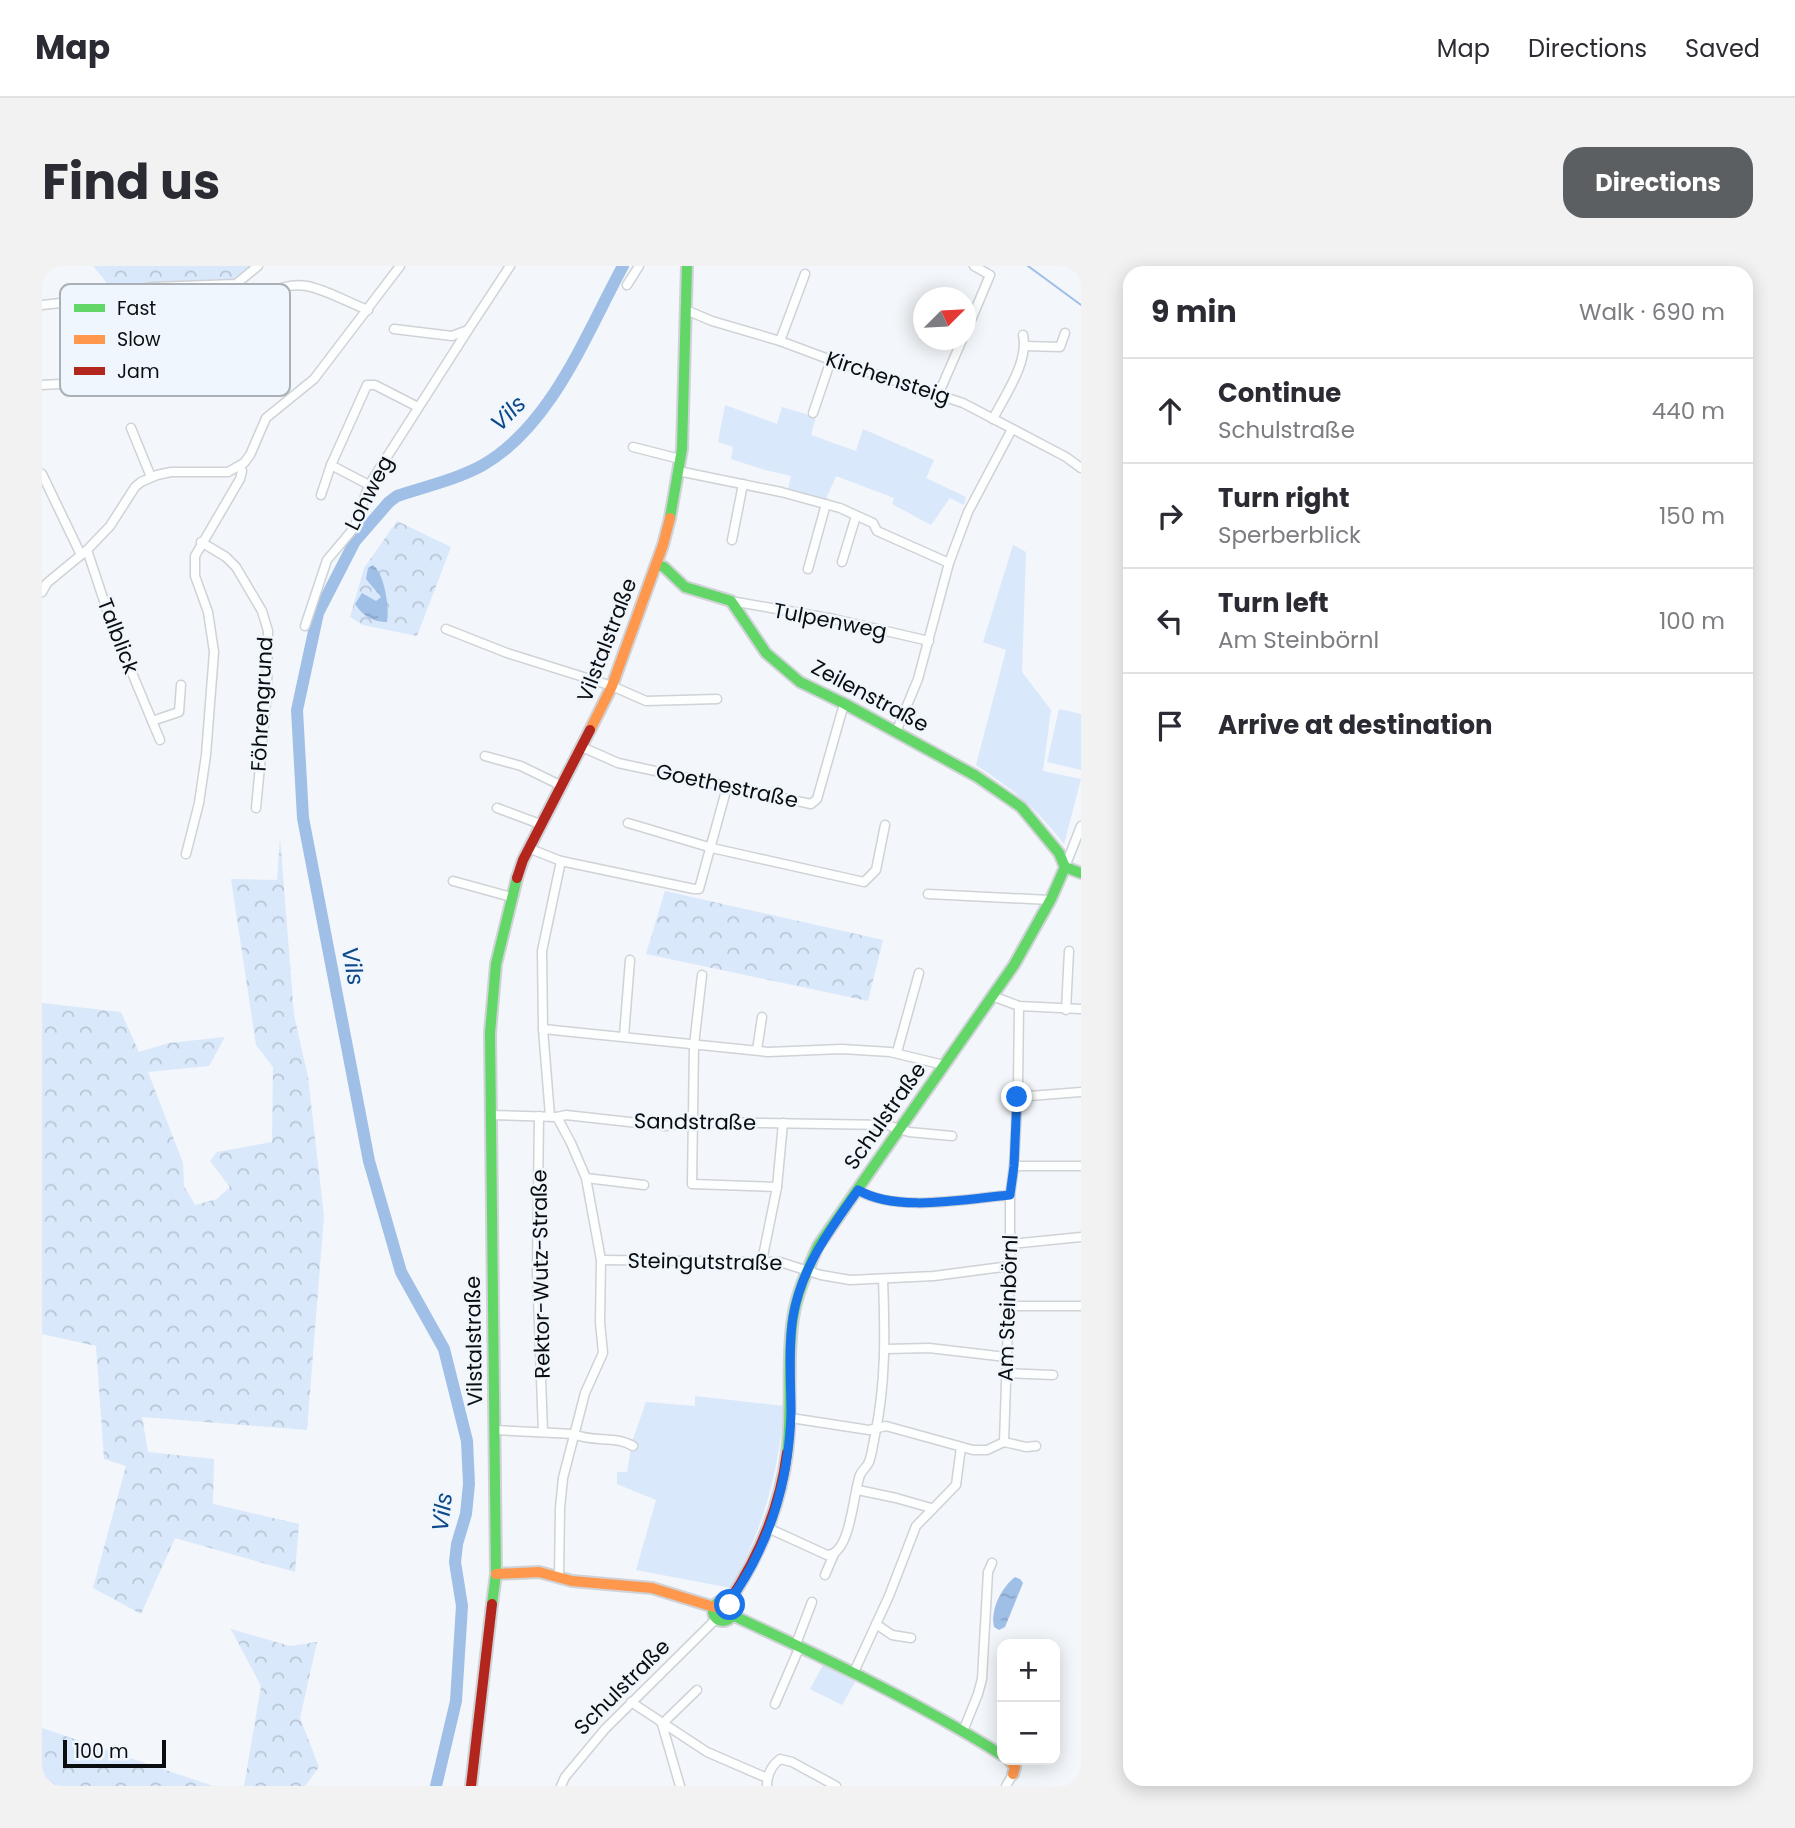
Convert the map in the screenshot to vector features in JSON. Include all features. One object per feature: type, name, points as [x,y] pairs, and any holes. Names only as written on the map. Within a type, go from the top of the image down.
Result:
[{"type":"street","points":[[236,284],[258,266]]},
{"type":"street","points":[[42,592],[47,583],[84,553],[110,526],[135,487],[152,477],[187,470],[218,474],[240,466],[250,456],[266,418],[314,379],[400,266]]},
{"type":"street","name":"Lohweg","points":[[305,626],[327,561],[354,527],[369,485],[510,266]]},
{"type":"street","points":[[627,285],[639,266]]},
{"type":"street","name":"Vilstalstraße","points":[[471,1786],[496,1574],[490,1115],[492,1000],[496,964],[511,897],[528,848],[612,687],[656,565],[672,508],[685,398],[687,266]]},
{"type":"street","points":[[974,266],[990,275],[976,307]]},
{"type":"street","points":[[780,341],[805,274]]},
{"type":"street","points":[[290,286],[308,286],[368,310]]},
{"type":"street","points":[[42,304],[60,303]]},
{"type":"street","name":"Kirchensteig","points":[[686,310],[712,321],[780,341],[963,403],[1066,457],[1081,468]]},
{"type":"street","points":[[394,329],[452,336],[468,330]]},
{"type":"street","points":[[1026,346],[1060,347],[1065,333]]},
{"type":"street","points":[[993,419],[1026,346],[1023,335]]},
{"type":"street","points":[[939,395],[958,350]]},
{"type":"street","points":[[813,413],[831,360]]},
{"type":"street","points":[[42,386],[60,384]]},
{"type":"street","points":[[321,495],[331,465],[367,385],[375,385],[418,407]]},
{"type":"street","points":[[131,428],[152,477]]},
{"type":"street","points":[[895,732],[918,679],[949,563],[968,512],[1012,429]]},
{"type":"street","points":[[633,447],[679,465],[743,484],[826,504],[873,523],[877,531],[949,563]]},
{"type":"street","points":[[331,465],[369,485]]},
{"type":"street","points":[[186,854],[199,803],[206,755],[214,652],[208,612],[195,576],[195,556],[240,479],[240,466]]},
{"type":"street","name":"Talblick","points":[[42,474],[84,553],[160,740]]},
{"type":"street","points":[[732,540],[743,484]]},
{"type":"street","points":[[808,569],[826,504]]},
{"type":"street","points":[[842,562],[856,516]]},
{"type":"street","name":"Föhrengrund","points":[[201,542],[226,556],[236,567],[262,611],[268,631],[267,692],[256,808]]},
{"type":"street","points":[[656,565],[664,567],[685,587],[731,601]]},
{"type":"street","name":"Tulpenweg","points":[[731,601],[834,619],[929,642]]},
{"type":"street","name":"Zeilenstraße","points":[[731,601],[766,653],[800,682],[976,776],[1021,807],[1059,853],[1065,867]]},
{"type":"street","points":[[446,629],[646,701],[717,699]]},
{"type":"street","points":[[152,721],[179,712],[181,685]]},
{"type":"street","name":"Goethestraße","points":[[582,747],[618,763],[811,804],[815,802],[844,704]]},
{"type":"street","points":[[485,756],[522,766],[560,785]]},
{"type":"street","points":[[528,848],[561,861],[699,888],[727,787]]},
{"type":"street","points":[[497,808],[540,824]]},
{"type":"street","points":[[628,823],[712,848],[864,882],[876,870],[885,825]]},
{"type":"street","name":"Schulstraße","points":[[728,1603],[770,1529],[784,1474],[790,1418],[792,1318],[799,1292],[818,1246],[1014,965],[1051,900],[1081,826]]},
{"type":"street","points":[[559,1578],[563,1479],[584,1393],[603,1353],[600,1322],[601,1260],[586,1178],[571,1143],[554,1117],[543,1029],[542,951],[561,861]]},
{"type":"street","points":[[1065,867],[1081,873]]},
{"type":"street","points":[[453,881],[511,897]]},
{"type":"street","points":[[928,894],[1051,900]]},
{"type":"street","points":[[1066,1010],[1069,951]]},
{"type":"street","points":[[624,1037],[630,960]]},
{"type":"street","points":[[897,1052],[919,973]]},
{"type":"street","points":[[702,975],[694,1045],[692,1184],[777,1187]]},
{"type":"street","points":[[992,996],[1019,1006],[1081,1009]]},
{"type":"street","name":"Am Steinbörnl","points":[[1004,1442],[1010,1195],[1014,1166],[1019,1006]]},
{"type":"street","points":[[757,1050],[762,1017]]},
{"type":"street","points":[[543,1029],[757,1050],[842,1049],[897,1052],[944,1065]]},
{"type":"street","points":[[1017,1097],[1081,1092]]},
{"type":"street","name":"Sandstraße","points":[[490,1115],[566,1115],[665,1126],[694,1122],[887,1125],[909,1132],[952,1136]]},
{"type":"street","name":"Rektor-Wutz-Straße","points":[[539,1116],[537,1270],[543,1432]]},
{"type":"street","points":[[762,1261],[777,1187],[783,1123]]},
{"type":"street","points":[[1014,1166],[1081,1166]]},
{"type":"street","points":[[586,1178],[644,1185]]},
{"type":"street","points":[[858,1190],[876,1198],[902,1202],[1010,1195]]},
{"type":"street","points":[[1010,1244],[1081,1237]]},
{"type":"street","name":"Steingutstraße","points":[[601,1260],[762,1261],[794,1265],[850,1280],[934,1276],[1010,1266]]},
{"type":"street","points":[[825,1575],[834,1554],[840,1548],[860,1475],[869,1464],[877,1427],[886,1349],[883,1279]]},
{"type":"street","points":[[1008,1306],[1081,1306]]},
{"type":"street","points":[[886,1349],[929,1348],[1006,1357]]},
{"type":"street","points":[[1006,1373],[1053,1375]]},
{"type":"street","points":[[790,1418],[869,1430],[886,1426],[961,1447],[987,1450],[1004,1442],[1026,1447],[1036,1446]]},
{"type":"street","points":[[495,1430],[575,1434],[583,1439],[625,1441],[633,1446]]},
{"type":"street","points":[[854,1672],[889,1596],[916,1526],[956,1485],[961,1447]]},
{"type":"street","points":[[858,1490],[931,1508]]},
{"type":"street","points":[[770,1529],[827,1555],[834,1554]]},
{"type":"street","points":[[962,1731],[974,1707],[982,1679],[988,1572],[992,1563]]},
{"type":"street","points":[[496,1574],[540,1572],[559,1578],[652,1588],[714,1607]]},
{"type":"street","points":[[718,1602],[728,1603],[732,1608],[732,1615],[725,1621],[716,1619],[713,1615],[714,1607],[718,1602]]},
{"type":"street","points":[[775,1704],[812,1602]]},
{"type":"street","points":[[732,1615],[854,1672],[997,1752]]},
{"type":"street","name":"Schulstraße","points":[[561,1786],[585,1751],[716,1619]]},
{"type":"street","points":[[876,1624],[892,1636],[911,1638]]},
{"type":"street","points":[[662,1724],[697,1690]]},
{"type":"street","points":[[631,1702],[707,1752],[767,1782],[773,1764],[780,1759],[792,1762],[836,1786]]},
{"type":"street","points":[[662,1724],[680,1786]]},
{"type":"street","points":[[1006,1786],[1013,1773],[1013,1765]]},
{"type":"green space","points":[[93,266],[256,266],[236,284],[108,284]]},
{"type":"green space","points":[[725,405],[777,424],[782,407],[816,417],[811,435],[856,451],[863,429],[934,460],[926,478],[966,497],[964,505],[950,498],[931,525],[892,504],[894,498],[836,476],[826,499],[788,489],[791,476],[731,459],[733,447],[718,442]]},
{"type":"green space","points":[[397,521],[451,547],[417,636],[363,625],[350,617],[364,568]]},
{"type":"green space","points":[[1013,545],[1026,552],[1022,672],[1051,710],[1043,771],[1081,779],[1064,844],[1023,800],[976,765],[1006,650],[983,642]]},
{"type":"green space","points":[[1059,709],[1081,714],[1081,770],[1047,762]]},
{"type":"green space","points":[[280,837],[294,1015],[308,1077],[324,1216],[307,1430],[142,1417],[148,1452],[214,1459],[213,1504],[299,1524],[295,1572],[175,1538],[141,1614],[93,1588],[126,1466],[104,1459],[96,1346],[42,1334],[42,1003],[121,1012],[139,1052],[169,1043],[225,1037],[209,1066],[148,1072],[183,1163],[184,1186],[195,1205],[217,1199],[230,1187],[210,1161],[217,1152],[272,1142],[273,1067],[256,1045],[231,879],[277,880]]},
{"type":"green space","points":[[665,891],[883,940],[868,1001],[646,954]]},
{"type":"green space","points":[[695,1396],[784,1406],[778,1454],[768,1500],[752,1544],[731,1588],[636,1570],[656,1500],[617,1484],[617,1472],[627,1472],[632,1442],[646,1402],[695,1406]]},
{"type":"green space","points":[[231,1629],[290,1646],[317,1642],[300,1718],[319,1767],[305,1786],[244,1786],[261,1686]]},
{"type":"green space","points":[[823,1665],[855,1682],[842,1705],[810,1689]]},
{"type":"green space","points":[[42,1728],[213,1786],[42,1786]]},
{"type":"water","points":[[373,565],[380,575],[385,591],[387,622],[369,618],[355,604],[362,593],[376,601],[381,597],[366,579],[368,568]]},
{"type":"water","points":[[1015,1577],[1023,1583],[1005,1627],[999,1630],[994,1627],[995,1607],[1001,1593]]},
{"type":"waterway","name":"Vils","points":[[436,1786],[456,1701],[462,1606],[455,1562],[466,1514],[469,1484],[467,1441],[444,1349],[401,1272],[369,1161],[303,818],[297,710],[318,613],[355,541],[397,496],[452,479],[483,465],[507,448],[529,427],[565,376],[623,266]]},
{"type":"waterway","points":[[1028,266],[1081,305]]},
{"type":"traffic: fast","points":[[670,518],[682,449],[687,266]]},
{"type":"traffic: fast","points":[[656,565],[664,567],[685,587],[731,601],[766,653],[800,682],[976,776],[1021,807],[1059,853],[1065,867]]},
{"type":"traffic: fast","points":[[1065,867],[1081,873]]},
{"type":"traffic: fast","points":[[787,1453],[793,1318],[800,1290],[818,1246],[1014,965],[1051,899],[1065,867]]},
{"type":"traffic: fast","points":[[492,1604],[496,1574],[490,1033],[496,964],[517,878]]},
{"type":"traffic: fast","points":[[723,1601],[730,1604],[733,1611],[730,1618],[723,1621],[716,1618],[713,1611],[716,1604],[723,1601]]},
{"type":"traffic: fast","points":[[732,1615],[903,1698],[997,1752]]},
{"type":"traffic: slow","points":[[590,730],[612,686],[663,545],[670,518]]},
{"type":"traffic: slow","points":[[496,1574],[539,1572],[572,1581],[652,1588],[714,1607]]},
{"type":"traffic: slow","points":[[1013,1765],[1013,1774]]},
{"type":"traffic: jam","points":[[517,878],[523,860],[590,730]]},
{"type":"traffic: jam","points":[[728,1603],[749,1568],[766,1531],[779,1493],[787,1453]]},
{"type":"traffic: jam","points":[[471,1786],[492,1604]]},
{"type":"route","points":[[730,1605],[728,1603],[770,1529],[780,1492],[788,1451],[792,1318],[799,1292],[818,1246],[858,1190],[876,1198],[902,1202],[1010,1195],[1017,1097]]}]
